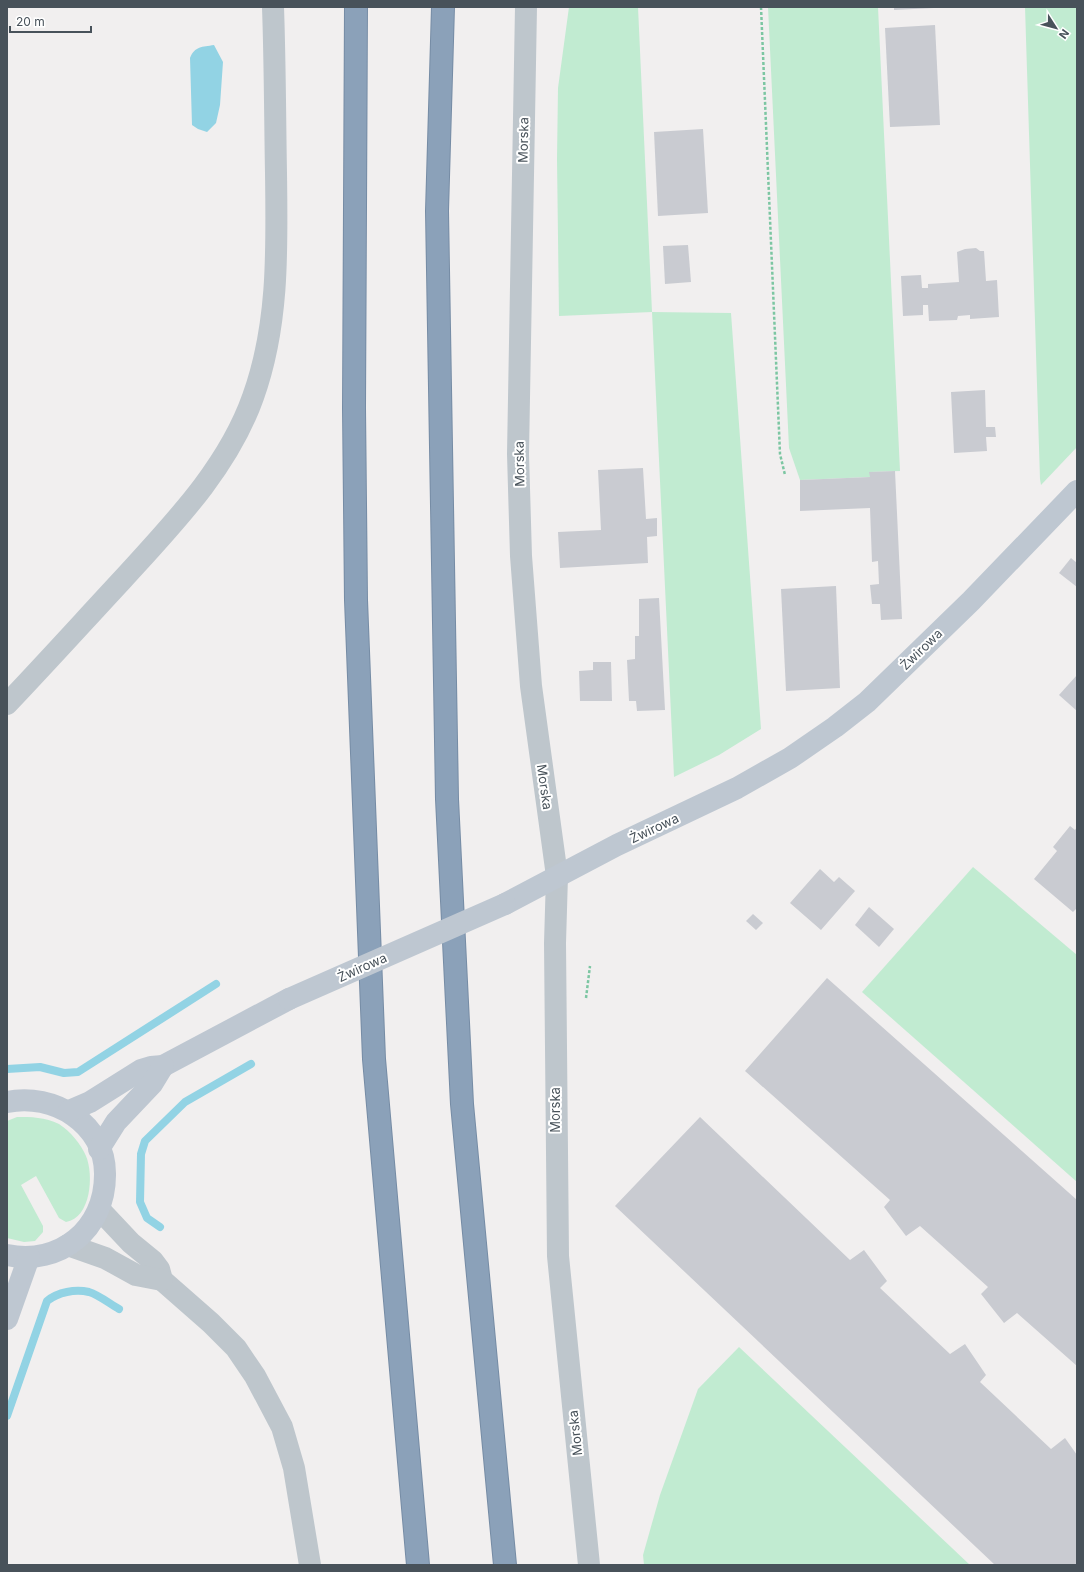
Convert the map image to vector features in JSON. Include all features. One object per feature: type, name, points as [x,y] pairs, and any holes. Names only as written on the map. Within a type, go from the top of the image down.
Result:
[{"type":"highway","points":[[356,7],[354,408],[356,600],[374,1059],[418,1565]]},
{"type":"highway","points":[[443,7],[438,211],[447,798],[462,1104],[505,1565]]},
{"type":"street","points":[[7,704],[136,565],[202,490],[227,451],[243,421],[253,397],[269,341],[274,305],[277,255],[273,7]]},
{"type":"street","name":"Morska","points":[[526,7],[518,454],[521,549],[531,686],[557,876],[555,943],[558,1256],[589,1565]]},
{"type":"street","name":"Żwirowa","points":[[69,1111],[90,1102],[141,1070],[151,1066],[163,1066],[289,999],[506,904],[557,876],[737,788],[790,758],[836,728],[867,702],[971,601],[1077,491]]},
{"type":"street","points":[[99,1149],[116,1122],[152,1084],[163,1066]]},
{"type":"street","points":[[7,1102],[19,1099],[37,1100],[55,1104],[69,1111],[84,1125],[95,1139],[105,1174],[104,1192],[99,1209],[90,1225],[80,1237],[68,1246],[52,1254],[29,1257],[7,1255]]},
{"type":"street","points":[[99,1209],[131,1243],[153,1261],[162,1280],[211,1323],[236,1348],[255,1376],[282,1427],[294,1468],[310,1565]]},
{"type":"street","points":[[68,1246],[105,1258],[136,1275],[162,1280]]},
{"type":"street","points":[[7,1319],[29,1257]]},
{"type":"path","points":[[761,7],[780,454],[784,476]]},
{"type":"path","points":[[586,998],[590,966]]},
{"type":"green space","points":[[569,7],[638,7],[652,312],[559,316],[557,159],[558,88]]},
{"type":"green space","points":[[768,7],[878,7],[900,471],[870,472],[870,477],[800,480],[789,448]]},
{"type":"green space","points":[[1025,7],[1077,7],[1077,447],[1041,485],[1040,479]]},
{"type":"green space","points":[[652,312],[731,313],[761,729],[719,755],[674,777]]},
{"type":"green space","points":[[973,867],[1077,955],[1077,1182],[862,992]]},
{"type":"green space","points":[[17,1117],[33,1117],[43,1119],[59,1124],[67,1130],[84,1151],[90,1174],[88,1195],[81,1213],[74,1219],[66,1222],[59,1218],[36,1176],[21,1185],[43,1226],[43,1232],[35,1241],[24,1242],[7,1238],[7,1121]]},
{"type":"green space","points":[[739,1347],[970,1565],[644,1565],[643,1555],[660,1495],[698,1389]]},
{"type":"water","points":[[214,45],[223,62],[220,105],[216,123],[207,132],[192,125],[190,58],[197,49]]},
{"type":"building","points":[[894,7],[934,7],[934,8],[894,10]]},
{"type":"building","points":[[935,25],[940,125],[890,127],[885,28]]},
{"type":"building","points":[[703,129],[708,213],[658,216],[654,132]]},
{"type":"building","points":[[688,245],[691,282],[665,284],[663,246]]},
{"type":"building","points":[[976,248],[980,251],[984,251],[986,281],[997,280],[999,317],[970,319],[970,315],[958,316],[957,320],[929,321],[928,305],[923,305],[923,315],[903,316],[901,276],[921,275],[922,288],[928,288],[928,284],[959,282],[957,252],[965,249]]},
{"type":"building","points":[[985,390],[986,427],[995,427],[996,437],[986,437],[987,451],[954,453],[951,392]]},
{"type":"building","points":[[643,468],[646,519],[657,518],[657,536],[647,537],[648,563],[560,568],[558,532],[601,530],[598,470]]},
{"type":"building","points":[[895,471],[902,619],[881,620],[880,604],[872,604],[870,585],[879,584],[878,561],[872,562],[870,508],[800,511],[800,480],[870,477],[869,472]]},
{"type":"building","points":[[1071,558],[1077,563],[1077,587],[1059,573]]},
{"type":"building","points":[[836,586],[840,688],[786,691],[781,589]]},
{"type":"building","points":[[659,598],[665,710],[637,711],[636,701],[629,701],[627,660],[635,659],[635,636],[639,636],[639,599]]},
{"type":"building","points":[[593,662],[611,662],[612,701],[580,701],[579,671],[593,670]]},
{"type":"building","points":[[1077,675],[1077,711],[1059,695]]},
{"type":"building","points":[[1070,826],[1075,830],[1077,827],[1077,908],[1073,912],[1034,879],[1057,851],[1053,847]]},
{"type":"building","points":[[820,869],[834,882],[839,877],[855,891],[821,930],[790,903]]},
{"type":"building","points":[[869,907],[894,929],[879,947],[855,925]]},
{"type":"building","points":[[753,914],[763,923],[756,930],[746,921]]},
{"type":"building","points":[[827,978],[1077,1200],[1077,1366],[1017,1313],[1004,1323],[981,1294],[988,1287],[920,1226],[906,1236],[884,1207],[890,1200],[745,1071]]},
{"type":"building","points":[[700,1117],[850,1260],[864,1250],[887,1281],[880,1288],[950,1354],[965,1344],[986,1375],[980,1382],[1051,1449],[1065,1438],[1077,1455],[1077,1565],[995,1565],[615,1206]]},
{"type":"waterway","points":[[7,1069],[40,1067],[64,1073],[78,1072],[216,984]]},
{"type":"waterway","points":[[160,1227],[147,1218],[140,1202],[141,1154],[145,1141],[185,1102],[251,1064]]},
{"type":"waterway","points":[[7,1416],[47,1301],[61,1293],[84,1291],[97,1295],[119,1309]]}]
